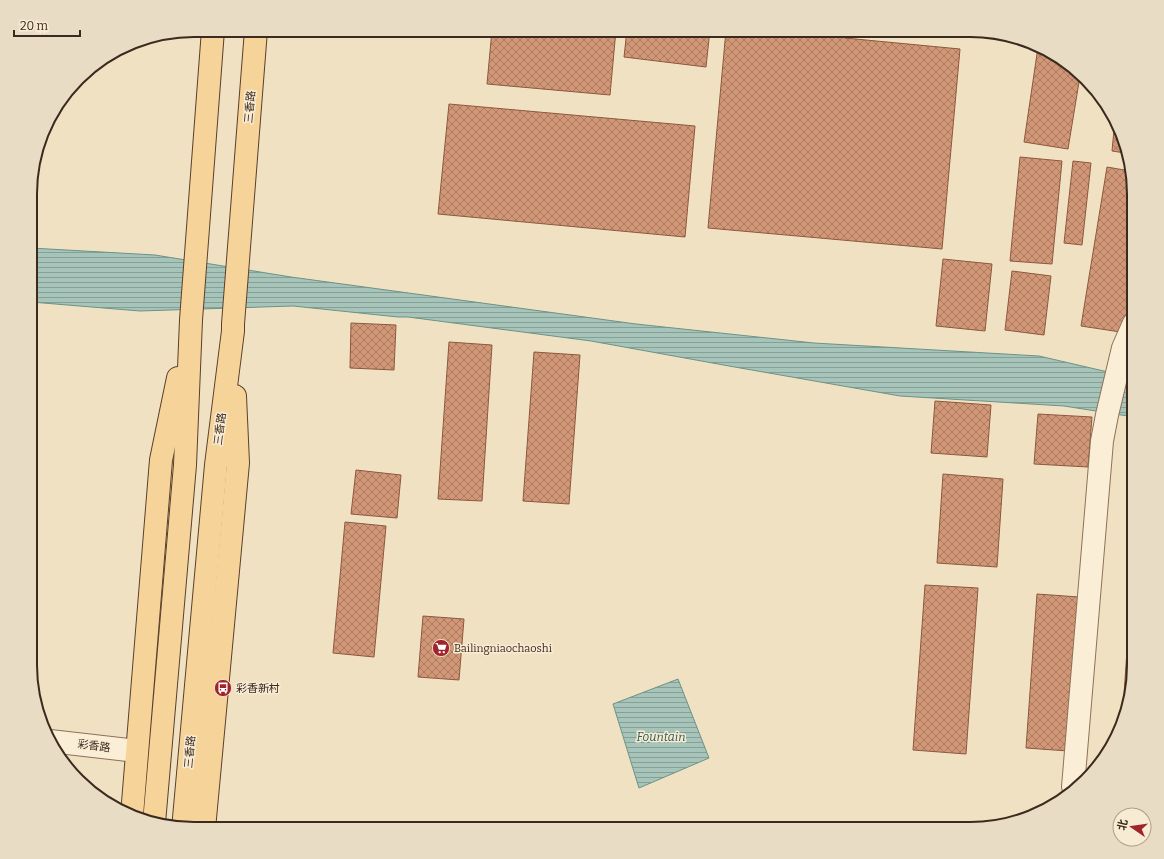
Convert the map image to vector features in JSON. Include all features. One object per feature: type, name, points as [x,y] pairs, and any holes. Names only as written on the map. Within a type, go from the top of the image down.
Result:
[{"type":"main road","points":[[155,817],[186,465],[191,318],[212,37]]},
{"type":"main road","name":"三香路","points":[[184,822],[216,465],[233,328],[255,37]]},
{"type":"main road","points":[[132,809],[161,460],[191,318]]},
{"type":"main road","points":[[205,822],[238,463],[233,328]]},
{"type":"street","points":[[1073,784],[1102,441],[1118,369],[1127,340]]},
{"type":"street","name":"彩香路","points":[[56,741],[137,751]]},
{"type":"water","points":[[37,248],[155,255],[291,277],[636,324],[814,343],[1039,356],[1127,376],[1127,416],[1064,406],[900,396],[591,341],[408,317],[293,306],[140,311],[37,302]]},
{"type":"water","name":"Fountain","points":[[678,679],[709,758],[639,788],[613,704]]},
{"type":"building","points":[[491,37],[615,37],[610,95],[487,84]]},
{"type":"building","points":[[626,37],[709,37],[706,67],[624,57]]},
{"type":"building","points":[[725,37],[845,37],[960,49],[942,249],[708,228]]},
{"type":"building","points":[[1037,52],[1066,69],[1079,81],[1068,149],[1024,142]]},
{"type":"building","points":[[449,104],[695,126],[685,237],[438,214]]},
{"type":"building","points":[[1114,131],[1122,153],[1112,151]]},
{"type":"building","points":[[1020,157],[1062,161],[1052,264],[1010,261]]},
{"type":"building","points":[[1073,161],[1091,163],[1082,245],[1064,243]]},
{"type":"building","points":[[1107,167],[1125,170],[1127,184],[1127,333],[1081,326]]},
{"type":"building","points":[[943,259],[992,264],[985,331],[936,326]]},
{"type":"building","points":[[1012,271],[1051,276],[1044,335],[1005,330]]},
{"type":"building","points":[[351,323],[396,325],[394,370],[350,368]]},
{"type":"building","points":[[449,342],[492,345],[482,501],[438,499]]},
{"type":"building","points":[[534,352],[580,355],[569,504],[523,501]]},
{"type":"building","points":[[935,401],[991,405],[987,457],[931,453]]},
{"type":"building","points":[[1038,414],[1092,417],[1088,467],[1034,464]]},
{"type":"building","points":[[356,470],[401,475],[397,518],[351,514]]},
{"type":"building","points":[[943,474],[1003,479],[997,567],[937,563]]},
{"type":"building","points":[[345,522],[386,526],[374,657],[333,653]]},
{"type":"building","points":[[925,585],[978,588],[966,754],[913,750]]},
{"type":"building","points":[[1037,594],[1079,597],[1068,751],[1026,748]]},
{"type":"building","name":"Bailingniaochaoshi","points":[[423,616],[464,619],[459,680],[418,677]]},
{"type":"building","points":[[1127,650],[1127,675],[1124,697]]},
{"type":"place","name":"Bailingniaochaoshi","points":[[441,648]]},
{"type":"place","name":"彩香新村","points":[[223,688]]}]
